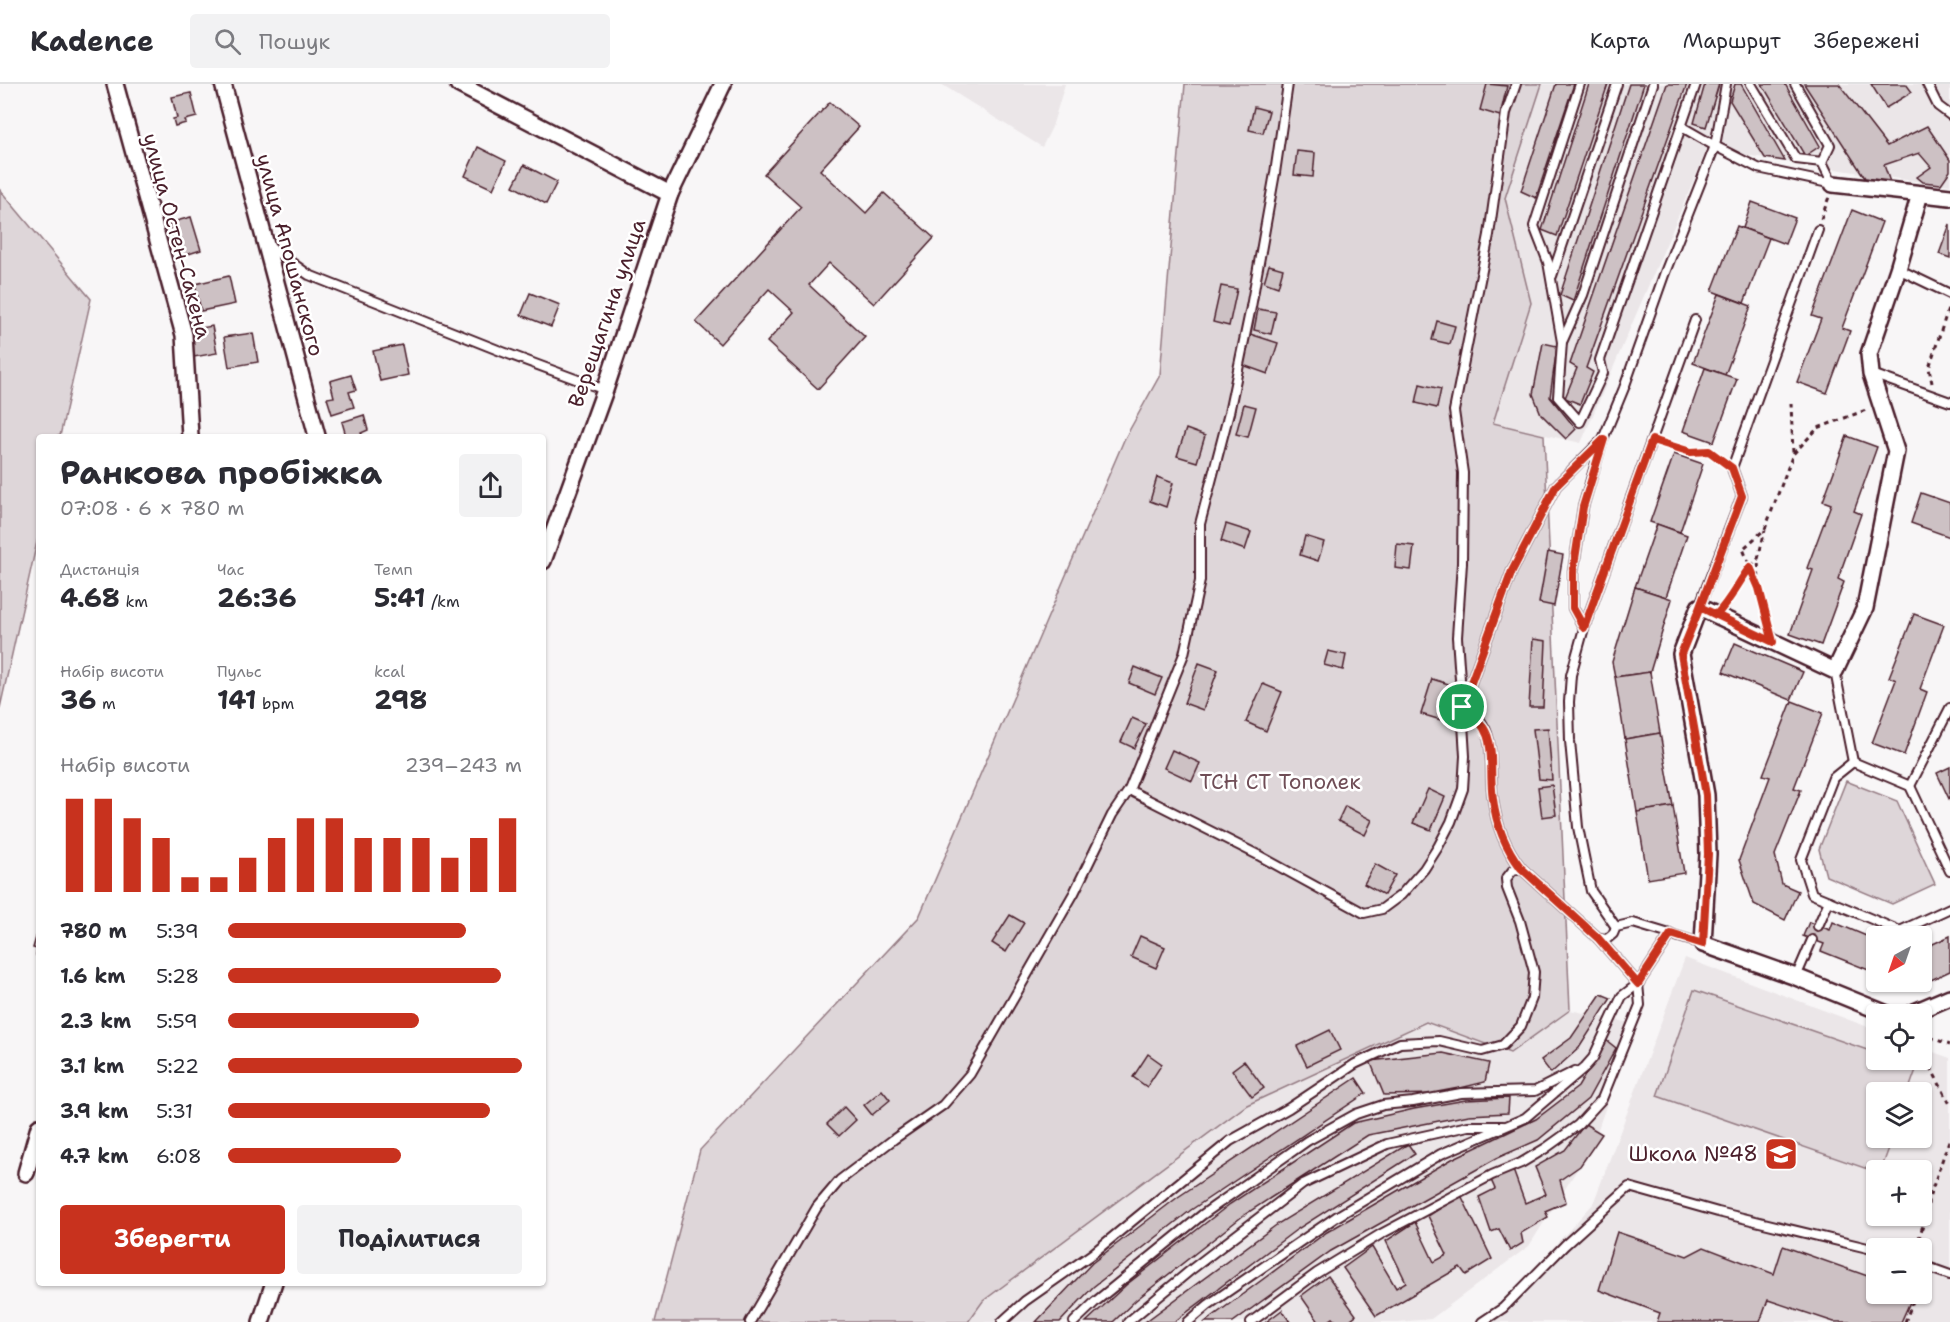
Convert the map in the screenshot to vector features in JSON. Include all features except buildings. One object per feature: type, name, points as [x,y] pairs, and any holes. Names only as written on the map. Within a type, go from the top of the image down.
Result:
[{"type":"street","name":"улица Остен-Сакена","points":[[115,84],[184,335],[190,434]]},
{"type":"street","name":"улица Апошанского","points":[[223,84],[316,434]]},
{"type":"street","name":"Верещагина улица","points":[[546,553],[670,194],[723,84]]},
{"type":"street","points":[[467,86],[670,194]]},
{"type":"street","points":[[1833,184],[1950,196]]},
{"type":"street","points":[[1866,1005],[1796,977],[1703,944],[1708,854],[1706,795],[1681,654],[1700,607],[1835,671],[1865,608],[1896,451],[1871,374],[1869,354],[1898,269],[1920,194]]},
{"type":"street","points":[[1932,1005],[1950,997]]},
{"type":"street","points":[[26,1173],[36,1138]]},
{"type":"street","points":[[261,1322],[273,1286]]},
{"type":"lane","points":[[750,1322],[817,1207],[840,1180],[943,1105],[970,1074],[1074,893],[1112,815],[1129,790],[1184,654],[1200,581],[1200,525],[1229,413],[1251,308],[1288,84]]},
{"type":"lane","points":[[1129,790],[1364,913],[1382,909],[1401,895],[1424,869],[1438,847],[1451,822],[1463,789],[1465,756],[1457,637],[1462,563],[1463,473],[1454,411],[1489,235],[1506,113],[1516,84]]},
{"type":"lane","points":[[1580,84],[1534,226],[1548,262],[1562,342],[1558,397],[1580,422],[1603,373],[1600,360],[1696,84]]},
{"type":"lane","points":[[1551,278],[1617,84]]},
{"type":"lane","points":[[1562,342],[1583,295],[1653,84]]},
{"type":"lane","points":[[1584,628],[1573,608],[1573,572],[1583,507],[1604,439],[1664,275],[1715,146],[1726,84]]},
{"type":"lane","points":[[1751,84],[1796,159],[1821,162]]},
{"type":"lane","points":[[1795,84],[1830,145],[1821,162]]},
{"type":"lane","points":[[1927,84],[1938,106],[1950,115]]},
{"type":"lane","points":[[1682,127],[1758,168],[1833,184]]},
{"type":"lane","points":[[1821,162],[1833,184]]},
{"type":"lane","points":[[1700,607],[1742,496],[1732,468],[1818,230]]},
{"type":"lane","points":[[266,244],[309,275],[604,390]]},
{"type":"lane","points":[[1898,269],[1950,294]]},
{"type":"lane","points":[[1616,927],[1591,891],[1578,827],[1570,741],[1571,675],[1584,628],[1695,320]]},
{"type":"lane","points":[[1871,374],[1950,402]]},
{"type":"lane","points":[[1462,707],[1512,571],[1556,486],[1604,439]]},
{"type":"lane","points":[[1835,671],[1853,762]]},
{"type":"lane","points":[[1251,1322],[1317,1273],[1381,1234],[1492,1175],[1521,1163],[1578,1125],[1602,1099],[1640,1005],[1638,984],[1598,938],[1521,868],[1512,856],[1499,829],[1492,798],[1489,736],[1483,723],[1462,707]]},
{"type":"lane","points":[[1910,786],[1950,708]]},
{"type":"lane","points":[[1853,762],[1910,786],[1950,871]]},
{"type":"lane","points":[[1853,762],[1833,778],[1801,860],[1812,894],[1900,931],[1950,908]]},
{"type":"lane","points":[[1002,1322],[1025,1301],[1092,1254],[1230,1141],[1289,1108],[1354,1064],[1400,1042],[1438,1041],[1482,1051],[1503,1045],[1521,1026],[1532,998],[1534,972],[1506,879],[1513,870],[1521,868]]},
{"type":"lane","points":[[1818,926],[1829,901]]},
{"type":"lane","points":[[1616,927],[1633,923],[1703,944]]},
{"type":"lane","points":[[1598,938],[1607,939],[1616,927]]},
{"type":"lane","points":[[1188,1322],[1336,1217],[1441,1154],[1525,1118],[1593,1058],[1622,996],[1638,984],[1671,934]]},
{"type":"lane","points":[[1796,977],[1812,940]]},
{"type":"lane","points":[[1074,1322],[1095,1302],[1202,1215],[1307,1141],[1356,1114],[1383,1105],[1461,1093],[1535,1091],[1585,1066]]},
{"type":"lane","points":[[1128,1322],[1192,1269],[1304,1184],[1387,1144],[1468,1126],[1505,1126]]},
{"type":"lane","points":[[1482,1322],[1503,1308],[1565,1245],[1629,1187],[1718,1212],[1866,1248]]},
{"type":"lane","points":[[1932,1269],[1950,1275]]},
{"type":"path","points":[[1818,230],[1833,184]]},
{"type":"path","points":[[1934,396],[1929,368],[1950,303]]},
{"type":"path","points":[[1759,588],[1758,559],[1765,529],[1793,454],[1791,403]]},
{"type":"path","points":[[1793,454],[1818,428],[1881,404]]},
{"type":"path","points":[[1652,440],[1691,452],[1709,451],[1732,468]]},
{"type":"path","points":[[1765,529],[1743,549],[1759,588],[1773,642]]},
{"type":"path","points":[[1716,615],[1728,603],[1734,589],[1758,559]]},
{"type":"path","points":[[1932,1038],[1950,1045]]},
{"type":"path","points":[[1932,1070],[1950,1104]]},
{"type":"path","points":[[1919,1238],[1929,1209],[1928,1201],[1950,1138]]},
{"type":"path","points":[[1905,1322],[1912,1304]]},
{"type":"shaded area","points":[[941,84],[1065,84],[1052,127],[1042,147]]},
{"type":"shaded area","points":[[1542,84],[1950,84],[1950,185],[1707,149],[1581,443],[1493,423],[1531,303],[1505,198]]},
{"type":"shaded area","name":"Школа №48","points":[[1685,958],[1866,1026],[1866,1070],[1932,1070],[1932,1052],[1950,1058],[1950,1322],[1495,1322],[1489,1318],[1593,1204]]},
{"type":"shaded area","points":[[1570,1010],[1635,1024],[1592,1146],[1529,1246],[1431,1319],[1398,1322],[968,1322],[982,1301],[1247,1105],[1427,1022],[1510,1053]]},
{"type":"green space","name":"ТСН СТ Тополек","points":[[1185,84],[1542,84],[1505,198],[1531,303],[1493,423],[1544,435],[1570,1010],[1510,1053],[1426,1022],[1247,1105],[983,1301],[968,1322],[655,1322],[700,1150],[919,917],[1124,440],[1160,375]]},
{"type":"green space","points":[[0,190],[91,299],[60,434],[36,434],[36,546],[0,708]]},
{"type":"green space","points":[[1846,781],[1897,801],[1935,884],[1892,904],[1826,876],[1819,849]]},
{"type":"green space","points":[[1694,990],[1866,1050],[1866,1070],[1916,1070],[1912,1082],[1866,1082],[1866,1148],[1889,1148],[1885,1160],[1866,1160],[1866,1169],[1657,1096]]},
{"type":"place","name":"Школа №48","points":[[1781,1154]]},
{"type":"route","points":[[1462,707],[1483,723],[1489,736],[1492,798],[1499,829],[1512,856],[1521,868],[1598,938],[1638,984],[1671,934],[1703,944],[1708,854],[1706,795],[1681,654],[1700,607],[1773,642],[1759,588],[1750,567],[1734,589],[1728,603],[1716,615],[1700,607],[1742,496],[1732,468],[1709,451],[1691,452],[1652,440],[1584,628],[1573,608],[1573,572],[1583,507],[1604,439],[1556,486],[1512,571],[1462,707]]}]
